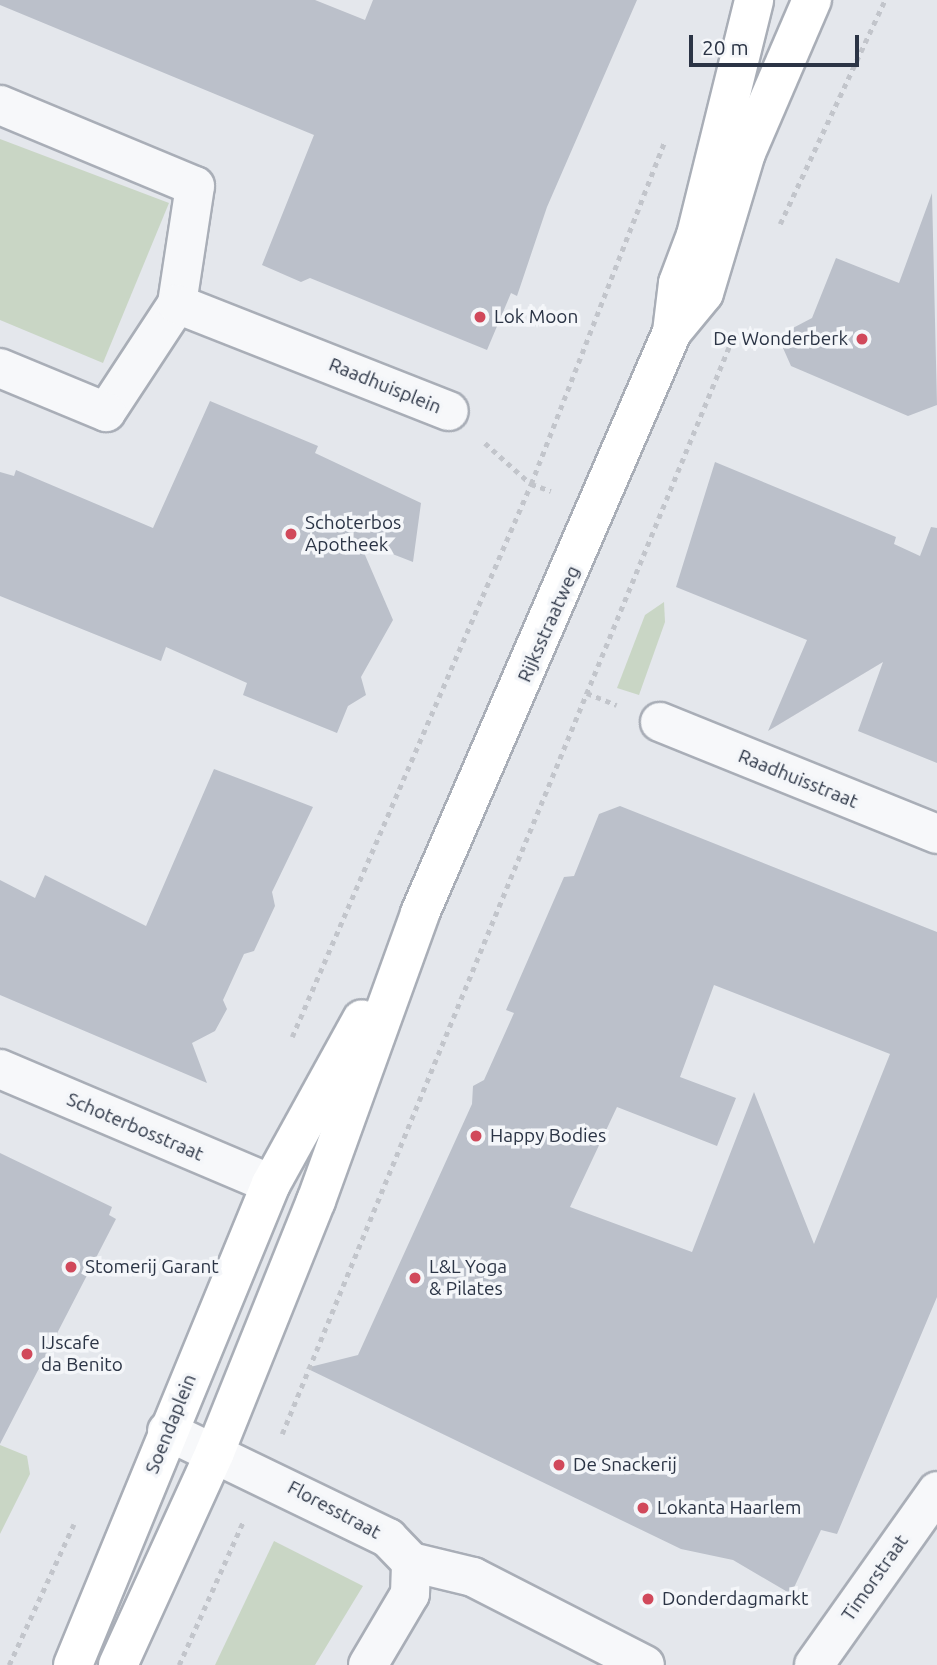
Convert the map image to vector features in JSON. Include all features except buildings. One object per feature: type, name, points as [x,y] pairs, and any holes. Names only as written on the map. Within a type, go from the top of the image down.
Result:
[{"type":"main road","name":"Rijksstraatweg","points":[[215,1452],[316,1202],[420,913],[599,510],[672,332],[678,283],[696,234],[754,0]]},
{"type":"main road","name":"Rijksstraatweg","points":[[672,332],[704,293],[746,153],[812,0]]},
{"type":"main road","name":"Rijksstraatweg","points":[[271,1184],[420,913]]},
{"type":"main road","name":"Soendaplein","points":[[73,1665],[167,1431],[271,1184]]},
{"type":"main road","points":[[118,1665],[215,1452]]},
{"type":"street","points":[[0,105],[195,186],[177,304],[106,412],[0,368]]},
{"type":"street","name":"Raadhuisplein","points":[[177,304],[449,411]]},
{"type":"street","name":"Raadhuisstraat","points":[[660,722],[937,834]]},
{"type":"street","name":"Schoterbosstraat","points":[[0,1069],[271,1184]]},
{"type":"street","name":"Floresstraat","points":[[167,1431],[266,1475],[388,1538],[411,1562]]},
{"type":"street","name":"Timorstraat","points":[[814,1665],[937,1491]]},
{"type":"street","points":[[368,1665],[411,1594],[411,1562],[473,1577],[645,1665]]},
{"type":"path","points":[[775,234],[885,0]]},
{"type":"path","points":[[290,1042],[531,484],[671,127]]},
{"type":"path","points":[[178,1665],[266,1475],[732,338]]},
{"type":"path","name":"Raadhuisplein","points":[[449,411],[531,484],[653,531]]},
{"type":"path","points":[[9,1665],[76,1519]]},
{"type":"green space","points":[[0,139],[169,203],[103,363],[0,320]]},
{"type":"green space","points":[[664,602],[665,622],[639,695],[617,688],[645,615]]},
{"type":"green space","points":[[0,1445],[27,1456],[30,1474],[0,1534]]},
{"type":"green space","points":[[274,1541],[363,1586],[315,1665],[215,1665]]},
{"type":"place","name":"Lok Moon","points":[[480,317]]},
{"type":"place","name":"De Wonderberk","points":[[862,339]]},
{"type":"place","name":"Schoterbos Apotheek","points":[[291,534]]},
{"type":"place","name":"Happy Bodies","points":[[476,1136]]},
{"type":"place","name":"Stomerij Garant","points":[[71,1267]]},
{"type":"place","name":"L&L Yoga & Pilates","points":[[415,1278]]},
{"type":"place","name":"IJscafe da Benito","points":[[27,1354]]},
{"type":"place","name":"De Snackerij","points":[[559,1465]]},
{"type":"place","name":"Lokanta Haarlem","points":[[643,1508]]},
{"type":"place","name":"Donderdagmarkt","points":[[648,1599]]}]
